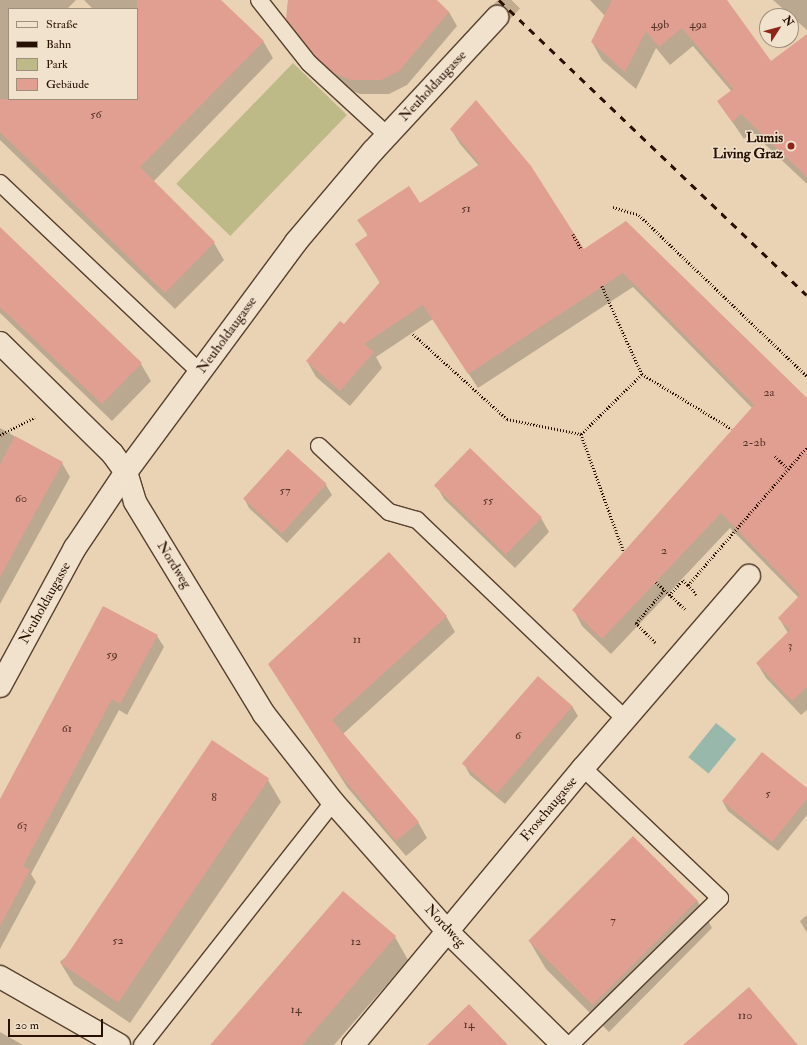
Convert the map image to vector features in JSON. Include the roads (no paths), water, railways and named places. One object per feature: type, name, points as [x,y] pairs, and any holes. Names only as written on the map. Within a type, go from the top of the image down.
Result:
[{"type":"street","name":"Neuholdaugasse","points":[[0,686],[75,548],[126,472],[296,242],[387,135],[497,16]]},
{"type":"street","name":"Nordweg","points":[[0,343],[112,453],[126,472],[135,502],[264,714],[333,802],[447,931],[563,1045]]},
{"type":"street","name":"Froschaugasse","points":[[353,1045],[583,768],[749,576]]},
{"type":"street","points":[[0,977],[119,1045]]},
{"type":"lane","points":[[259,0],[309,63],[387,135]]},
{"type":"lane","points":[[0,183],[200,372]]},
{"type":"lane","points":[[319,446],[389,512],[417,520],[625,719]]},
{"type":"lane","points":[[570,1045],[720,898],[583,768]]},
{"type":"lane","points":[[142,1045],[333,802]]},
{"type":"tunnel","points":[[497,17],[513,0]]},
{"type":"railway","points":[[499,0],[807,295]]},
{"type":"place","name":"Lumis Living Graz","points":[[791,146]]}]
